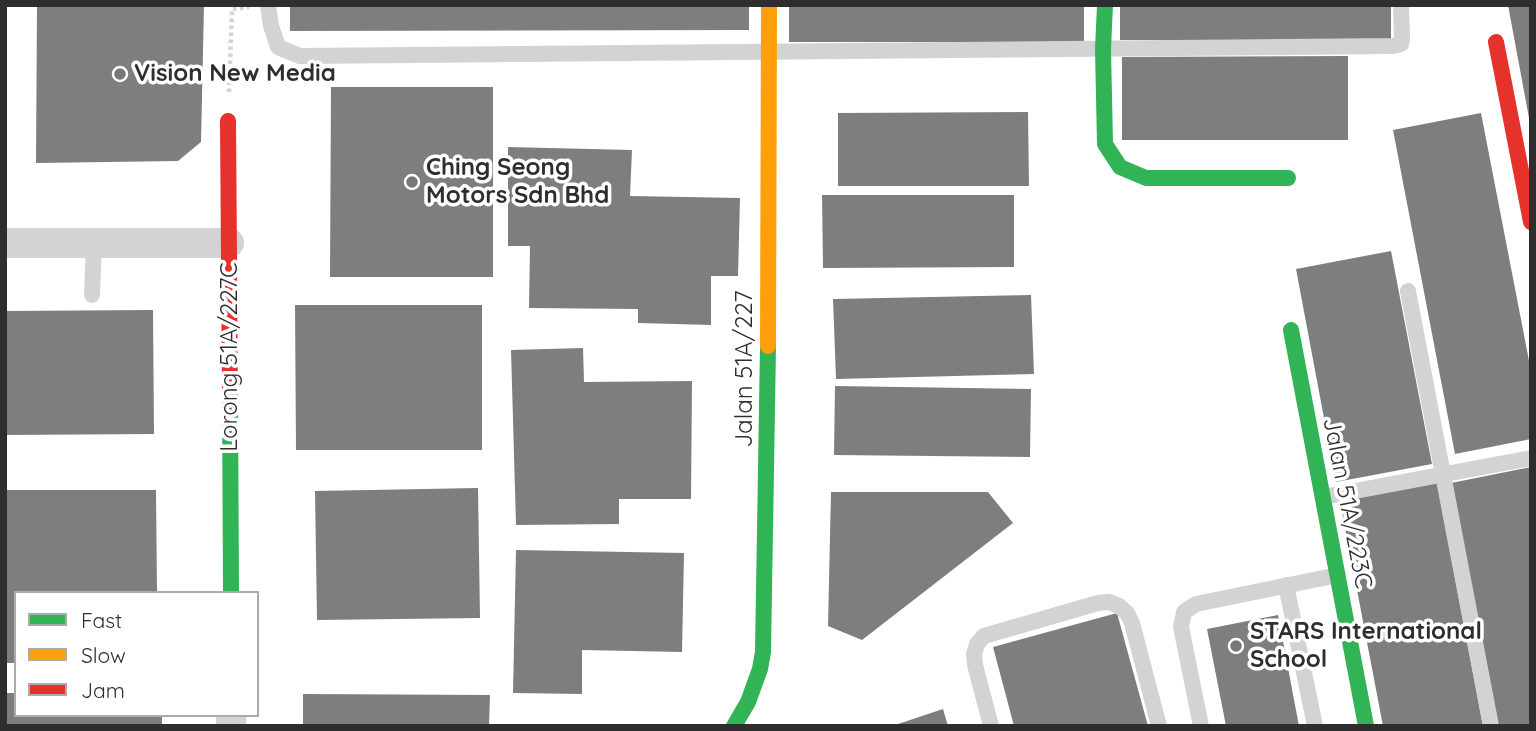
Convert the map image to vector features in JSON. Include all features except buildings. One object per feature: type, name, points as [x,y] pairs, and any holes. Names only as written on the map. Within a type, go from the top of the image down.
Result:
[{"type":"street","name":"Jalan 51A/227","points":[[734,726],[748,702],[763,652],[768,497],[769,5]]},
{"type":"street","points":[[1105,5],[1105,144],[1120,167],[1146,178],[1288,178]]},
{"type":"street","points":[[1496,42],[1531,222]]},
{"type":"street","name":"Lorong 51A/227C","points":[[228,121],[231,591]]},
{"type":"street","points":[[5,243],[229,243]]},
{"type":"street","name":"Jalan 51A/223C","points":[[1291,330],[1366,726]]},
{"type":"lane","points":[[268,5],[278,47],[300,56],[1393,46],[1401,44],[1402,39],[1401,5]]},
{"type":"lane","points":[[92,295],[93,243]]},
{"type":"lane","points":[[1408,291],[1491,726]]},
{"type":"lane","points":[[1322,497],[1531,458]]},
{"type":"lane","points":[[1201,726],[1181,627],[1184,612],[1196,604],[1338,575]]},
{"type":"lane","points":[[1286,585],[1315,726]]},
{"type":"lane","points":[[991,726],[974,654],[977,644],[984,636],[994,631],[1109,602],[1127,613],[1132,622],[1159,726]]},
{"type":"path","points":[[228,121],[232,9],[268,5]]},
{"type":"traffic: fast","points":[[1105,5],[1105,144],[1120,167],[1146,178],[1288,178]]},
{"type":"traffic: fast","points":[[1291,330],[1366,726]]},
{"type":"traffic: fast","points":[[734,726],[748,702],[763,652],[768,346]]},
{"type":"traffic: fast","points":[[230,398],[231,591]]},
{"type":"traffic: slow","points":[[768,346],[769,5]]},
{"type":"traffic: jam","points":[[1496,42],[1531,222]]},
{"type":"traffic: jam","points":[[228,121],[230,398]]},
{"type":"place","name":"Vision New Media","points":[[120,74]]},
{"type":"place","name":"Ching Seong Motors Sdn Bhd","points":[[412,182]]},
{"type":"place","name":"STARS International School","points":[[1236,646]]}]
